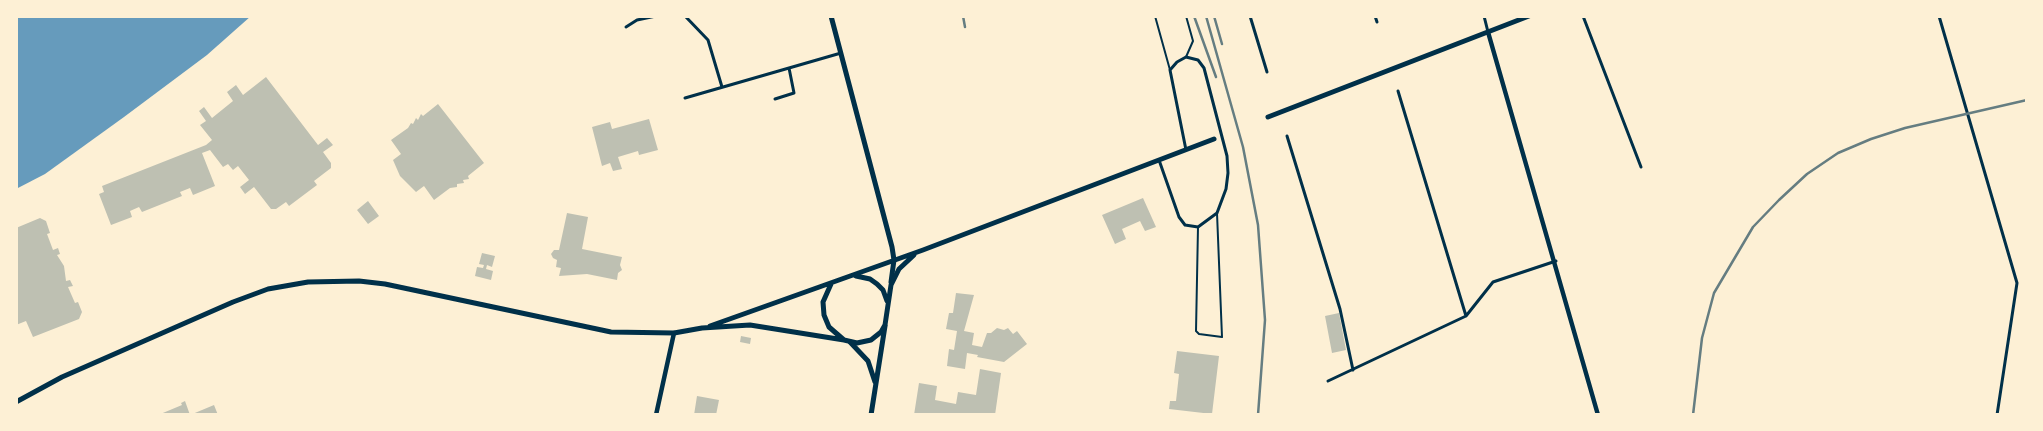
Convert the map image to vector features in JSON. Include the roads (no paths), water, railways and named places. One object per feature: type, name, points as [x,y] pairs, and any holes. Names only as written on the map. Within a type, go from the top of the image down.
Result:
[{"type":"main road","points":[[831,16],[894,260],[870,415]]},
{"type":"main road","points":[[1268,117],[1529,16]]},
{"type":"main road","points":[[702,328],[922,250],[1214,139]]},
{"type":"main road","points":[[891,285],[906,260],[922,250]]},
{"type":"main road","points":[[851,276],[862,276],[877,284],[886,297],[888,307]]},
{"type":"main road","points":[[16,402],[62,376],[232,302],[268,289],[308,282],[359,281],[385,284],[605,332],[630,334],[674,333],[702,328],[750,325],[847,341],[864,342],[877,336],[885,325]]},
{"type":"main road","points":[[831,283],[824,295],[824,315],[833,332],[847,341],[868,361],[876,386]]},
{"type":"street","points":[[626,27],[637,20],[656,16]]},
{"type":"street","points":[[685,16],[708,40],[722,87]]},
{"type":"street","points":[[1250,16],[1267,72]]},
{"type":"street","points":[[1376,16],[1377,22]]},
{"type":"street","points":[[1484,16],[1556,261],[1598,415]]},
{"type":"street","points":[[1583,16],[1641,167]]},
{"type":"street","points":[[1939,16],[2016,283],[1997,415]]},
{"type":"street","points":[[685,98],[841,53]]},
{"type":"street","points":[[1159,160],[1179,217],[1185,225],[1198,227],[1217,213],[1224,200],[1226,190],[1227,156],[1204,68],[1198,60],[1186,57],[1177,62],[1170,70],[1186,150]]},
{"type":"street","points":[[775,99],[794,94],[789,68]]},
{"type":"street","points":[[1398,91],[1466,316]]},
{"type":"street","points":[[1287,136],[1340,309],[1353,370]]},
{"type":"street","points":[[1328,381],[1466,316],[1493,282],[1556,261]]},
{"type":"street","points":[[656,415],[674,333]]},
{"type":"lane","points":[[1155,16],[1170,70]]},
{"type":"lane","points":[[1186,16],[1193,41],[1186,57]]},
{"type":"lane","points":[[1198,227],[1196,331],[1199,334],[1222,337],[1217,213]]},
{"type":"water","points":[[16,16],[251,16],[207,55],[124,117],[45,174],[16,189]]},
{"type":"railway","points":[[963,16],[965,27]]},
{"type":"railway","points":[[1194,16],[1216,77]]},
{"type":"railway","points":[[1206,16],[1243,147],[1258,225],[1265,320],[1258,415]]},
{"type":"railway","points":[[1214,16],[1222,44]]},
{"type":"railway","points":[[1693,415],[1702,338],[1714,293],[1753,227],[1779,200],[1807,174],[1838,153],[1871,139],[1905,128],[2027,100]]}]
